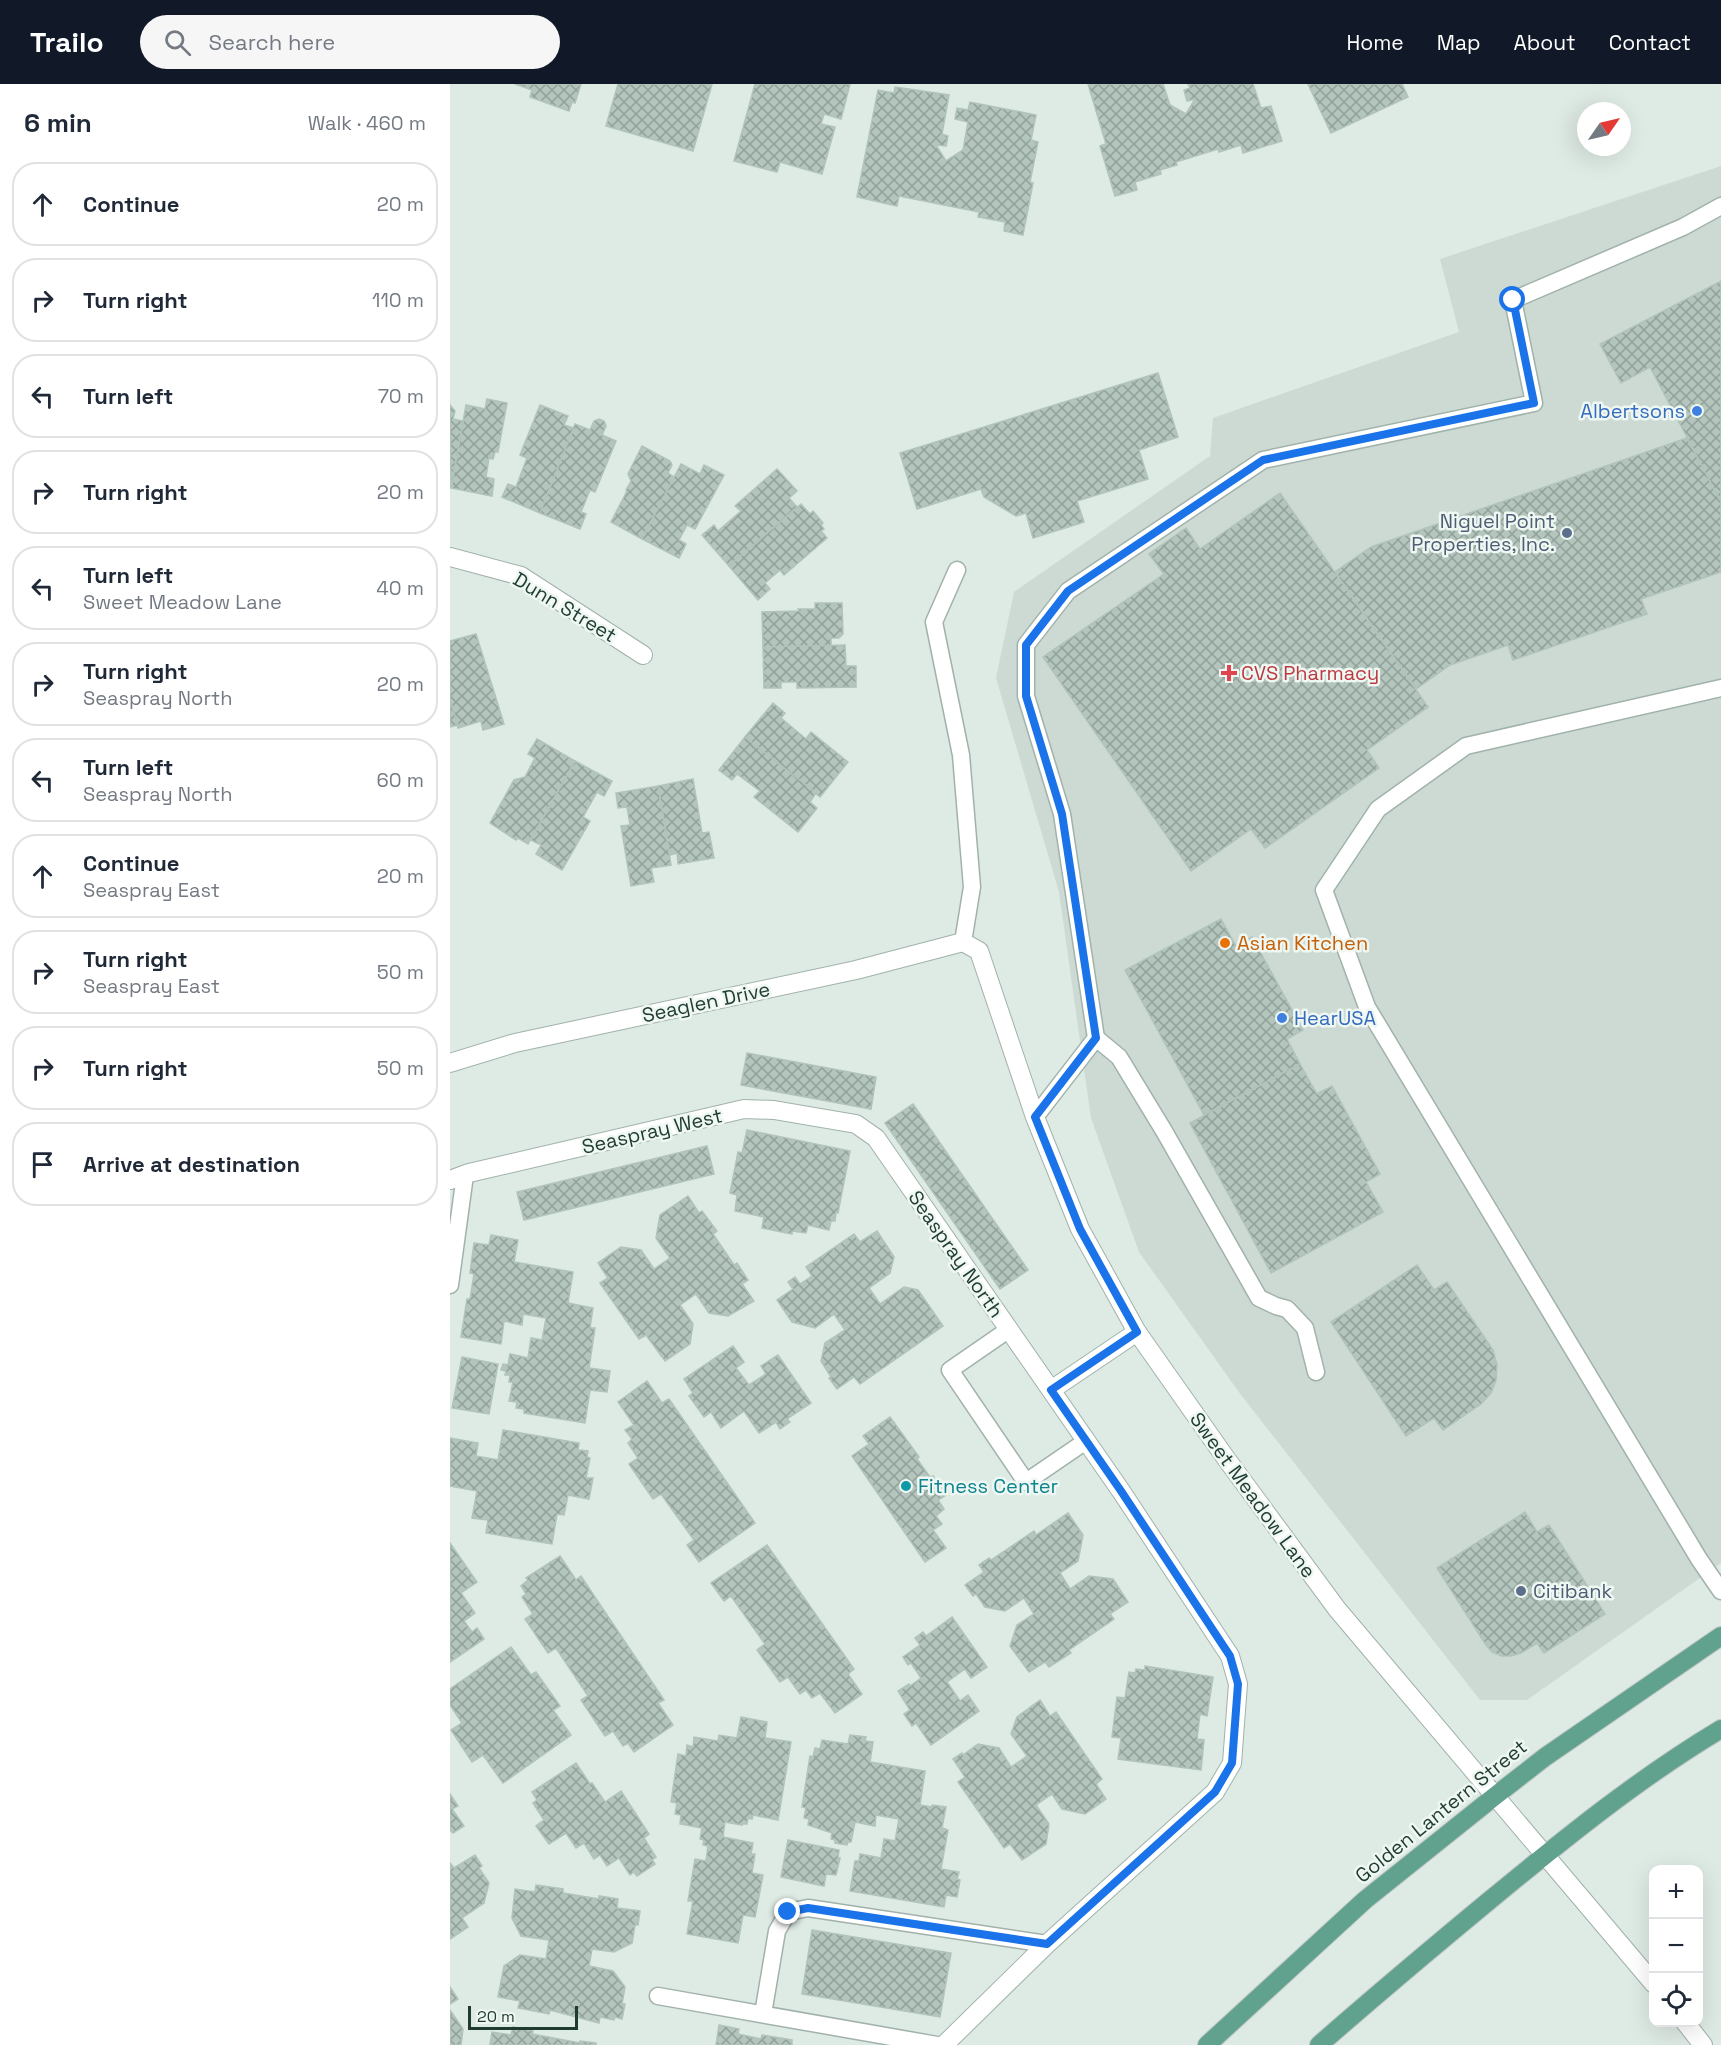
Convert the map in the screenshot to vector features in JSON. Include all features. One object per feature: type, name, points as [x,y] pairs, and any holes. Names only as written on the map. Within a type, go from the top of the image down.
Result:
[{"type":"main road","name":"Golden Lantern Street","points":[[1207,2045],[1365,1900],[1495,1796],[1545,1757],[1721,1636]]},
{"type":"main road","points":[[1319,2045],[1401,1973],[1544,1854],[1675,1756],[1721,1729]]},
{"type":"street","name":"Dunn Street","points":[[450,557],[521,576],[643,655]]},
{"type":"street","name":"Seaglen Drive","points":[[450,1063],[515,1043],[855,970],[963,942]]},
{"type":"street","name":"Sweet Meadow Lane","points":[[963,942],[979,951],[1035,1117],[1080,1229],[1137,1332],[1322,1591],[1649,1979]]},
{"type":"street","name":"Seaspray West","points":[[458,1177],[744,1109],[774,1110],[856,1124]]},
{"type":"street","name":"Seaspray North","points":[[856,1124],[876,1138],[1086,1441],[1230,1656],[1238,1684],[1232,1763],[1215,1792],[1047,1944],[944,2045]]},
{"type":"street","points":[[1051,1390],[1137,1332]]},
{"type":"street","points":[[1689,2027],[1703,2045]]},
{"type":"lane","points":[[1316,1372],[1305,1328],[1287,1309],[1259,1298],[1119,1057],[1096,1038],[1062,814],[1026,696],[1026,645],[1068,591],[1263,460],[1534,403],[1513,300],[1683,227],[1721,206]]},
{"type":"lane","points":[[957,570],[934,622],[961,755],[972,887],[963,942]]},
{"type":"lane","points":[[1721,688],[1466,746],[1378,809],[1324,890],[1367,1007],[1721,1591]]},
{"type":"lane","points":[[1035,1117],[1096,1038]]},
{"type":"lane","points":[[450,1285],[458,1177]]},
{"type":"lane","points":[[1008,1330],[950,1370],[1026,1482],[1086,1441]]},
{"type":"lane","points":[[763,2014],[777,1930],[788,1912],[808,1908],[1047,1944]]},
{"type":"lane","points":[[658,1996],[937,2045]]},
{"type":"shaded area","points":[[1721,166],[1721,1563],[1527,1700],[1480,1700],[1241,1395],[1139,1252],[1091,1118],[1059,892],[996,678],[1014,592],[1210,456],[1213,418],[1459,332],[1440,259]]},
{"type":"building","points":[[515,84],[581,84],[575,103],[572,102],[569,111],[530,97],[532,90]]},
{"type":"building","points":[[618,84],[712,84],[693,151],[606,126]]},
{"type":"building","points":[[755,84],[850,84],[841,119],[824,114],[821,124],[835,127],[822,174],[780,162],[777,172],[734,161]]},
{"type":"building","points":[[1088,84],[1163,84],[1170,105],[1186,114],[1195,99],[1187,101],[1184,90],[1190,88],[1188,84],[1253,84],[1261,108],[1271,106],[1282,141],[1243,153],[1241,145],[1219,152],[1218,149],[1176,162],[1177,165],[1160,170],[1161,174],[1135,182],[1137,190],[1115,196],[1100,146],[1106,144]]},
{"type":"building","points":[[1308,84],[1402,84],[1408,97],[1331,133]]},
{"type":"building","points":[[895,87],[949,95],[942,134],[948,136],[946,146],[936,145],[946,161],[963,150],[968,122],[955,119],[957,108],[968,110],[970,102],[1036,115],[1031,140],[1038,142],[1023,235],[1004,231],[1005,222],[978,217],[979,212],[899,196],[897,206],[857,197],[878,90],[894,93]]},
{"type":"building","name":"Albertsons","points":[[1721,281],[1721,502],[1650,367],[1621,383],[1600,344]]},
{"type":"building","points":[[1158,373],[1178,437],[1139,450],[1148,479],[1077,501],[1084,522],[1033,538],[1026,513],[1016,516],[984,497],[981,489],[917,509],[900,453]]},
{"type":"building","points":[[487,399],[507,403],[498,452],[495,452],[493,459],[489,458],[486,477],[494,479],[492,496],[451,488],[466,405],[485,409]]},
{"type":"building","points":[[450,405],[455,411],[453,419],[463,421],[451,488]]},
{"type":"building","points":[[540,405],[568,416],[564,425],[574,428],[540,513],[502,497],[508,484],[516,487],[527,458],[520,455]]},
{"type":"building","points":[[599,419],[604,421],[606,426],[602,435],[616,441],[595,492],[590,490],[581,512],[586,514],[580,529],[540,513],[575,424],[590,430],[594,421]]},
{"type":"building","points":[[1687,438],[1721,502],[1721,572],[1641,599],[1647,614],[1513,660],[1508,645],[1450,665],[1416,689],[1335,572],[1371,547]]},
{"type":"building","points":[[642,446],[670,461],[672,465],[668,473],[674,477],[642,539],[611,522],[627,491],[631,481],[628,474]]},
{"type":"building","points":[[681,464],[700,474],[704,465],[724,475],[695,529],[687,525],[679,540],[686,544],[679,558],[642,539]]},
{"type":"building","points":[[777,469],[797,491],[789,498],[797,507],[729,566],[702,535],[714,525],[718,531],[741,511],[735,506]]},
{"type":"building","name":"CVS Pharmacy","points":[[1280,493],[1428,707],[1367,750],[1379,768],[1265,848],[1251,829],[1191,871],[1043,657],[1164,574],[1149,554],[1186,528],[1200,549]]},
{"type":"building","points":[[801,504],[810,514],[813,511],[823,523],[821,525],[824,529],[821,531],[827,538],[784,575],[780,570],[765,583],[770,589],[758,600],[729,566]]},
{"type":"building","points":[[815,603],[842,603],[843,634],[839,638],[831,638],[831,646],[763,647],[762,612],[815,609]]},
{"type":"building","points":[[476,634],[504,724],[483,730],[481,721],[458,728],[450,700],[450,641]]},
{"type":"building","points":[[845,645],[846,666],[856,666],[856,687],[797,688],[797,682],[781,682],[781,688],[764,688],[763,647]]},
{"type":"building","points":[[450,700],[458,725],[450,727]]},
{"type":"building","points":[[773,703],[785,713],[781,718],[806,739],[811,732],[848,762],[820,797],[745,737]]},
{"type":"building","points":[[745,737],[816,793],[810,802],[817,808],[798,832],[754,797],[760,791],[737,774],[732,780],[719,770]]},
{"type":"building","points":[[537,739],[575,761],[528,844],[518,838],[516,840],[490,823],[514,780],[525,777],[535,758],[528,754]]},
{"type":"building","points":[[575,761],[612,781],[604,796],[597,792],[583,817],[590,821],[562,870],[536,854],[541,845],[531,840]]},
{"type":"building","points":[[693,779],[702,833],[709,832],[714,858],[678,864],[677,853],[670,855],[658,786]]},
{"type":"building","points":[[658,786],[671,865],[651,868],[654,882],[631,886],[621,826],[630,825],[627,807],[618,808],[616,793]]},
{"type":"building","points":[[1221,919],[1236,946],[1252,937],[1303,1030],[1287,1039],[1300,1064],[1204,1115],[1125,970]]},
{"type":"building","points":[[747,1053],[876,1077],[871,1109],[741,1085]]},
{"type":"building","points":[[1300,1064],[1317,1094],[1332,1086],[1380,1174],[1366,1182],[1383,1212],[1271,1273],[1190,1123]]},
{"type":"building","points":[[913,1104],[1028,1270],[1000,1289],[885,1123]]},
{"type":"building","points":[[747,1130],[850,1151],[838,1213],[836,1212],[835,1221],[831,1221],[829,1230],[808,1225],[806,1233],[792,1231],[792,1234],[762,1228],[764,1217],[735,1211],[737,1195],[730,1193],[738,1152],[742,1153]]},
{"type":"building","points":[[707,1146],[714,1174],[524,1220],[517,1192]]},
{"type":"building","points":[[688,1196],[699,1213],[702,1211],[717,1231],[713,1234],[734,1265],[737,1263],[748,1280],[742,1284],[754,1301],[728,1316],[709,1313],[696,1294],[680,1305],[693,1324],[690,1344],[665,1361],[646,1335],[639,1339],[600,1283],[608,1278],[598,1263],[621,1247],[641,1250],[654,1269],[670,1258],[656,1238],[660,1215]]},
{"type":"building","points":[[877,1231],[894,1257],[890,1273],[869,1288],[880,1304],[904,1287],[918,1290],[943,1326],[860,1384],[854,1377],[837,1389],[821,1361],[825,1343],[845,1330],[834,1314],[815,1328],[792,1322],[777,1300],[793,1289],[788,1282],[795,1277],[800,1284],[812,1276],[806,1267],[854,1234],[860,1242]]},
{"type":"building","points":[[491,1235],[518,1240],[514,1262],[573,1272],[568,1303],[593,1308],[590,1328],[595,1328],[589,1368],[610,1371],[607,1392],[590,1390],[585,1423],[524,1413],[524,1409],[516,1408],[517,1402],[509,1401],[513,1382],[509,1382],[510,1375],[505,1375],[506,1371],[501,1370],[503,1364],[508,1365],[510,1354],[528,1358],[531,1338],[542,1340],[546,1318],[523,1314],[522,1325],[504,1321],[501,1344],[461,1337],[467,1299],[470,1299],[474,1274],[470,1273],[474,1243],[489,1245]]},
{"type":"building","points":[[1417,1265],[1434,1290],[1447,1282],[1493,1350],[1497,1365],[1496,1380],[1491,1393],[1481,1404],[1443,1430],[1434,1418],[1406,1436],[1331,1322]]},
{"type":"building","points":[[733,1346],[744,1362],[736,1368],[749,1385],[766,1374],[761,1366],[778,1355],[811,1403],[787,1419],[790,1422],[780,1429],[776,1422],[759,1433],[744,1411],[721,1428],[711,1412],[704,1417],[689,1396],[693,1393],[684,1379]]},
{"type":"building","points":[[462,1357],[498,1364],[489,1414],[452,1408]]},
{"type":"building","points":[[647,1381],[662,1403],[669,1399],[755,1523],[699,1562],[687,1545],[694,1540],[661,1494],[653,1499],[629,1464],[638,1458],[628,1443],[632,1439],[625,1430],[634,1425],[618,1402]]},
{"type":"building","name":"Fitness Center","points":[[890,1417],[919,1457],[917,1459],[946,1495],[938,1500],[944,1509],[936,1516],[942,1524],[933,1530],[946,1548],[925,1562],[852,1456],[869,1444],[863,1436]]},
{"type":"building","points":[[503,1430],[579,1443],[578,1450],[588,1451],[587,1457],[590,1458],[586,1478],[593,1478],[589,1499],[568,1495],[564,1515],[557,1514],[552,1544],[486,1533],[488,1520],[472,1518],[477,1491],[450,1486],[450,1438],[478,1443],[476,1456],[498,1460]]},
{"type":"building","name":"Citibank","points":[[1525,1512],[1537,1532],[1549,1525],[1605,1614],[1544,1653],[1537,1643],[1521,1653],[1502,1656],[1492,1652],[1486,1645],[1437,1568]]},
{"type":"building","points":[[1068,1513],[1083,1535],[1078,1561],[1060,1573],[1070,1589],[1089,1576],[1113,1579],[1128,1602],[1110,1614],[1114,1619],[1069,1650],[1071,1653],[1049,1667],[1045,1662],[1029,1672],[1010,1646],[1017,1625],[1034,1614],[1024,1598],[1005,1611],[985,1607],[976,1594],[973,1596],[965,1585],[984,1572],[979,1565],[989,1558],[991,1560],[1034,1531],[1036,1535]]},
{"type":"building","points":[[450,1543],[477,1582],[461,1593],[475,1613],[464,1621],[472,1632],[477,1628],[484,1639],[450,1662]]},
{"type":"building","points":[[767,1545],[854,1669],[848,1674],[862,1694],[835,1713],[820,1693],[812,1698],[806,1690],[800,1694],[788,1677],[780,1682],[757,1650],[765,1644],[731,1596],[724,1601],[711,1583]]},
{"type":"building","points":[[560,1556],[576,1580],[581,1576],[664,1700],[658,1703],[673,1725],[634,1752],[628,1743],[623,1746],[613,1731],[605,1736],[581,1700],[588,1696],[556,1648],[548,1653],[525,1619],[533,1614],[522,1597],[526,1594],[521,1586],[528,1580],[526,1578]]},
{"type":"building","points":[[952,1617],[987,1667],[971,1678],[965,1669],[947,1682],[960,1701],[968,1695],[979,1711],[931,1745],[916,1723],[912,1726],[904,1714],[910,1710],[898,1691],[921,1678],[911,1663],[908,1665],[903,1657],[920,1645],[915,1638],[923,1632],[926,1636]]},
{"type":"building","points":[[511,1647],[531,1675],[536,1672],[560,1706],[553,1710],[571,1735],[503,1783],[483,1755],[472,1762],[451,1730],[462,1723],[450,1705],[450,1689]]},
{"type":"building","points":[[1145,1666],[1213,1677],[1207,1716],[1200,1714],[1197,1739],[1204,1740],[1201,1770],[1118,1759],[1121,1738],[1112,1737],[1117,1697],[1125,1698],[1129,1672],[1135,1673],[1136,1669],[1145,1670]]},
{"type":"building","points":[[1040,1700],[1050,1716],[1056,1712],[1102,1779],[1096,1784],[1106,1799],[1085,1814],[1062,1809],[1052,1794],[1036,1805],[1049,1824],[1046,1844],[1022,1860],[1010,1844],[1004,1848],[958,1782],[965,1777],[953,1759],[978,1744],[999,1748],[1011,1767],[1027,1756],[1011,1734],[1017,1717]]},
{"type":"building","points":[[741,1717],[767,1722],[765,1738],[791,1742],[778,1820],[753,1815],[752,1819],[748,1818],[747,1824],[725,1822],[723,1837],[753,1843],[751,1854],[755,1854],[752,1873],[763,1875],[755,1917],[743,1915],[738,1943],[687,1934],[693,1901],[688,1901],[695,1859],[706,1861],[708,1846],[703,1845],[704,1840],[700,1839],[702,1828],[680,1824],[681,1815],[675,1814],[677,1803],[671,1802],[678,1754],[686,1756],[687,1745],[693,1747],[694,1737],[718,1741],[719,1735],[737,1738]]},
{"type":"building","points":[[850,1735],[866,1737],[865,1741],[873,1742],[870,1762],[925,1771],[920,1805],[946,1807],[942,1828],[948,1830],[941,1869],[959,1872],[957,1879],[960,1880],[957,1897],[946,1895],[944,1907],[850,1891],[855,1861],[859,1861],[860,1854],[881,1858],[884,1839],[895,1841],[899,1819],[876,1815],[875,1826],[855,1822],[851,1842],[847,1845],[835,1843],[835,1840],[831,1839],[832,1833],[808,1825],[809,1819],[804,1818],[806,1808],[802,1807],[810,1756],[813,1757],[815,1748],[820,1749],[822,1740],[848,1744]]},
{"type":"building","points":[[576,1763],[605,1802],[621,1791],[649,1834],[644,1838],[656,1857],[652,1860],[655,1864],[637,1876],[634,1872],[630,1875],[619,1858],[607,1866],[600,1855],[594,1859],[584,1843],[576,1848],[566,1833],[549,1844],[536,1826],[544,1820],[533,1803],[537,1800],[532,1792]]},
{"type":"building","points":[[450,1794],[458,1806],[452,1809],[464,1826],[453,1833],[450,1830]]},
{"type":"building","points":[[788,1840],[839,1850],[838,1858],[840,1858],[836,1875],[826,1874],[824,1886],[781,1877]]},
{"type":"building","points":[[475,1855],[482,1866],[479,1868],[489,1883],[484,1903],[462,1918],[468,1927],[450,1939],[450,1863],[454,1868]]},
{"type":"building","points":[[536,1885],[563,1889],[563,1893],[599,1899],[599,1896],[618,1899],[617,1908],[640,1911],[632,1943],[614,1952],[592,1949],[589,1966],[613,1971],[625,1987],[622,2019],[600,2017],[599,2023],[550,2010],[549,2014],[518,2008],[520,2001],[498,1997],[504,1966],[520,1955],[546,1959],[549,1940],[521,1936],[512,1918],[515,1889],[535,1892]]},
{"type":"building","points":[[812,1930],[951,1953],[940,2017],[802,1994]]},
{"type":"building","points":[[450,1987],[458,1999],[450,2004]]},
{"type":"building","points":[[450,2010],[463,2029],[461,2045],[450,2045]]},
{"type":"building","points":[[719,2025],[739,2029],[738,2034],[761,2039],[762,2035],[792,2040],[792,2045],[716,2045]]},
{"type":"building","points":[[513,2027],[533,2031],[532,2034],[580,2043],[580,2041],[596,2043],[596,2045],[490,2045],[492,2032],[511,2035]]},
{"type":"place","name":"Albertsons","points":[[1697,411]]},
{"type":"place","name":"Niguel Point Properties, Inc.","points":[[1567,533]]},
{"type":"place","name":"CVS Pharmacy","points":[[1229,673]]},
{"type":"place","name":"Asian Kitchen","points":[[1225,943]]},
{"type":"place","name":"HearUSA","points":[[1282,1018]]},
{"type":"place","name":"Fitness Center","points":[[906,1486]]},
{"type":"place","name":"Citibank","points":[[1521,1591]]},
{"type":"route","points":[[788,1912],[808,1908],[1047,1944],[1215,1792],[1232,1763],[1238,1684],[1230,1656],[1051,1390],[1137,1332],[1080,1229],[1035,1117],[1096,1038],[1062,814],[1026,696],[1026,645],[1068,591],[1263,460],[1534,403],[1513,300]]}]
